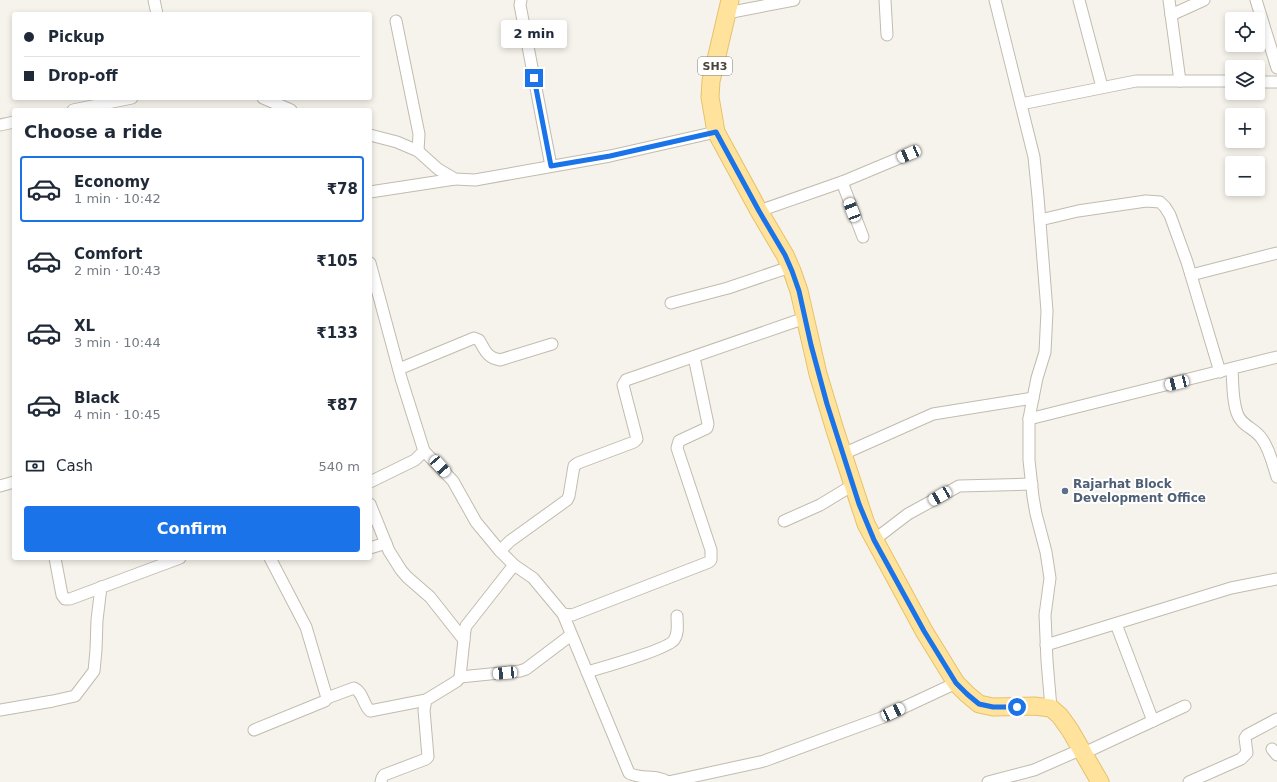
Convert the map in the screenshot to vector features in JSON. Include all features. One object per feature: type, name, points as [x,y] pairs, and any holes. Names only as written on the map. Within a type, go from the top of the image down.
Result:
[{"type":"main road","name":"SH3","points":[[729,7],[711,81],[710,97],[716,132],[790,267],[799,291],[818,374],[866,524],[924,631],[956,683],[967,694],[979,704],[993,707],[1034,706],[1051,708]]},
{"type":"main road","points":[[1051,708],[1060,716],[1070,730],[1100,782]]},
{"type":"street","points":[[154,0],[157,12]]},
{"type":"street","points":[[521,0],[520,5],[551,166]]},
{"type":"street","points":[[729,7],[794,0]]},
{"type":"street","points":[[885,0],[887,36]]},
{"type":"street","points":[[995,0],[1034,157],[1040,220],[1047,311],[1045,352],[1037,378],[1029,419],[1029,460],[1036,514],[1046,552],[1050,578],[1045,615],[1051,708]]},
{"type":"street","points":[[1078,0],[1102,87]]},
{"type":"street","points":[[1168,0],[1180,81]]},
{"type":"street","points":[[1171,15],[1204,0]]},
{"type":"street","points":[[1256,0],[1277,68]]},
{"type":"street","points":[[396,21],[419,134],[418,151]]},
{"type":"street","points":[[1021,104],[1136,81],[1225,81]]},
{"type":"street","points":[[1265,82],[1277,82]]},
{"type":"street","points":[[83,108],[121,100]]},
{"type":"street","points":[[268,100],[286,108]]},
{"type":"street","points":[[0,125],[12,122]]},
{"type":"street","points":[[372,192],[455,179],[475,180],[610,156],[716,132]]},
{"type":"street","points":[[372,136],[396,142],[418,151],[438,169],[455,179]]},
{"type":"street","points":[[759,211],[842,182],[909,154]]},
{"type":"street","points":[[842,182],[863,237]]},
{"type":"street","points":[[1040,220],[1139,202],[1160,202],[1170,215],[1191,275],[1220,372]]},
{"type":"street","points":[[1191,275],[1277,254]]},
{"type":"street","points":[[671,303],[728,288],[790,267]]},
{"type":"street","points":[[372,271],[399,369],[424,451],[453,481],[476,522],[500,551],[514,565],[533,578],[563,614],[629,773],[634,776],[662,778],[668,782],[764,761],[881,718],[956,683]]},
{"type":"street","points":[[500,551],[510,541],[567,500],[570,496],[574,466],[578,463],[634,442],[637,439],[623,385],[626,380],[805,318]]},
{"type":"street","points":[[399,369],[474,338],[480,340],[488,355],[492,359],[500,360],[552,344]]},
{"type":"street","points":[[563,614],[572,615],[711,560],[711,550],[677,448],[679,441],[707,428],[708,424],[694,357]]},
{"type":"street","points":[[1029,419],[1277,358]]},
{"type":"street","points":[[1232,369],[1236,412],[1240,421],[1262,438],[1277,477]]},
{"type":"street","points":[[843,454],[933,414],[1033,398]]},
{"type":"street","points":[[372,481],[415,460],[424,451]]},
{"type":"street","points":[[0,486],[12,483]]},
{"type":"street","points":[[874,540],[908,514],[959,486],[1032,484]]},
{"type":"street","points":[[784,522],[820,505],[853,485]]},
{"type":"street","points":[[372,509],[389,551],[401,570],[430,597],[464,640]]},
{"type":"street","points":[[372,547],[386,543]]},
{"type":"street","points":[[55,560],[62,596],[65,599],[70,599],[175,560]]},
{"type":"street","points":[[271,560],[306,627],[328,698]]},
{"type":"street","points":[[254,730],[326,702],[328,698],[354,688],[360,692],[364,704],[370,711],[426,700],[457,681],[460,677],[466,626],[514,565]]},
{"type":"street","points":[[1046,646],[1231,588],[1277,579]]},
{"type":"street","points":[[0,710],[75,696],[94,670],[97,620],[101,587]]},
{"type":"street","points":[[587,672],[669,644],[674,640],[678,632],[677,616]]},
{"type":"street","points":[[1116,624],[1153,721]]},
{"type":"street","points":[[460,677],[520,671],[526,669],[572,635]]},
{"type":"street","points":[[381,782],[384,775],[426,759],[428,756],[424,710],[426,700]]},
{"type":"street","points":[[988,782],[1034,770],[1083,751],[1185,706]]},
{"type":"street","points":[[1189,782],[1241,759],[1247,753],[1246,738],[1248,735],[1277,719]]},
{"type":"place","name":"Rajarhat Block Development Office","points":[[1065,491]]},
{"type":"route","points":[[534,78],[551,166],[610,156],[716,132],[785,255],[792,271],[799,291],[818,374],[827,404],[859,504],[866,524],[874,540],[941,661],[956,683],[979,704],[993,707],[1017,707]]}]
